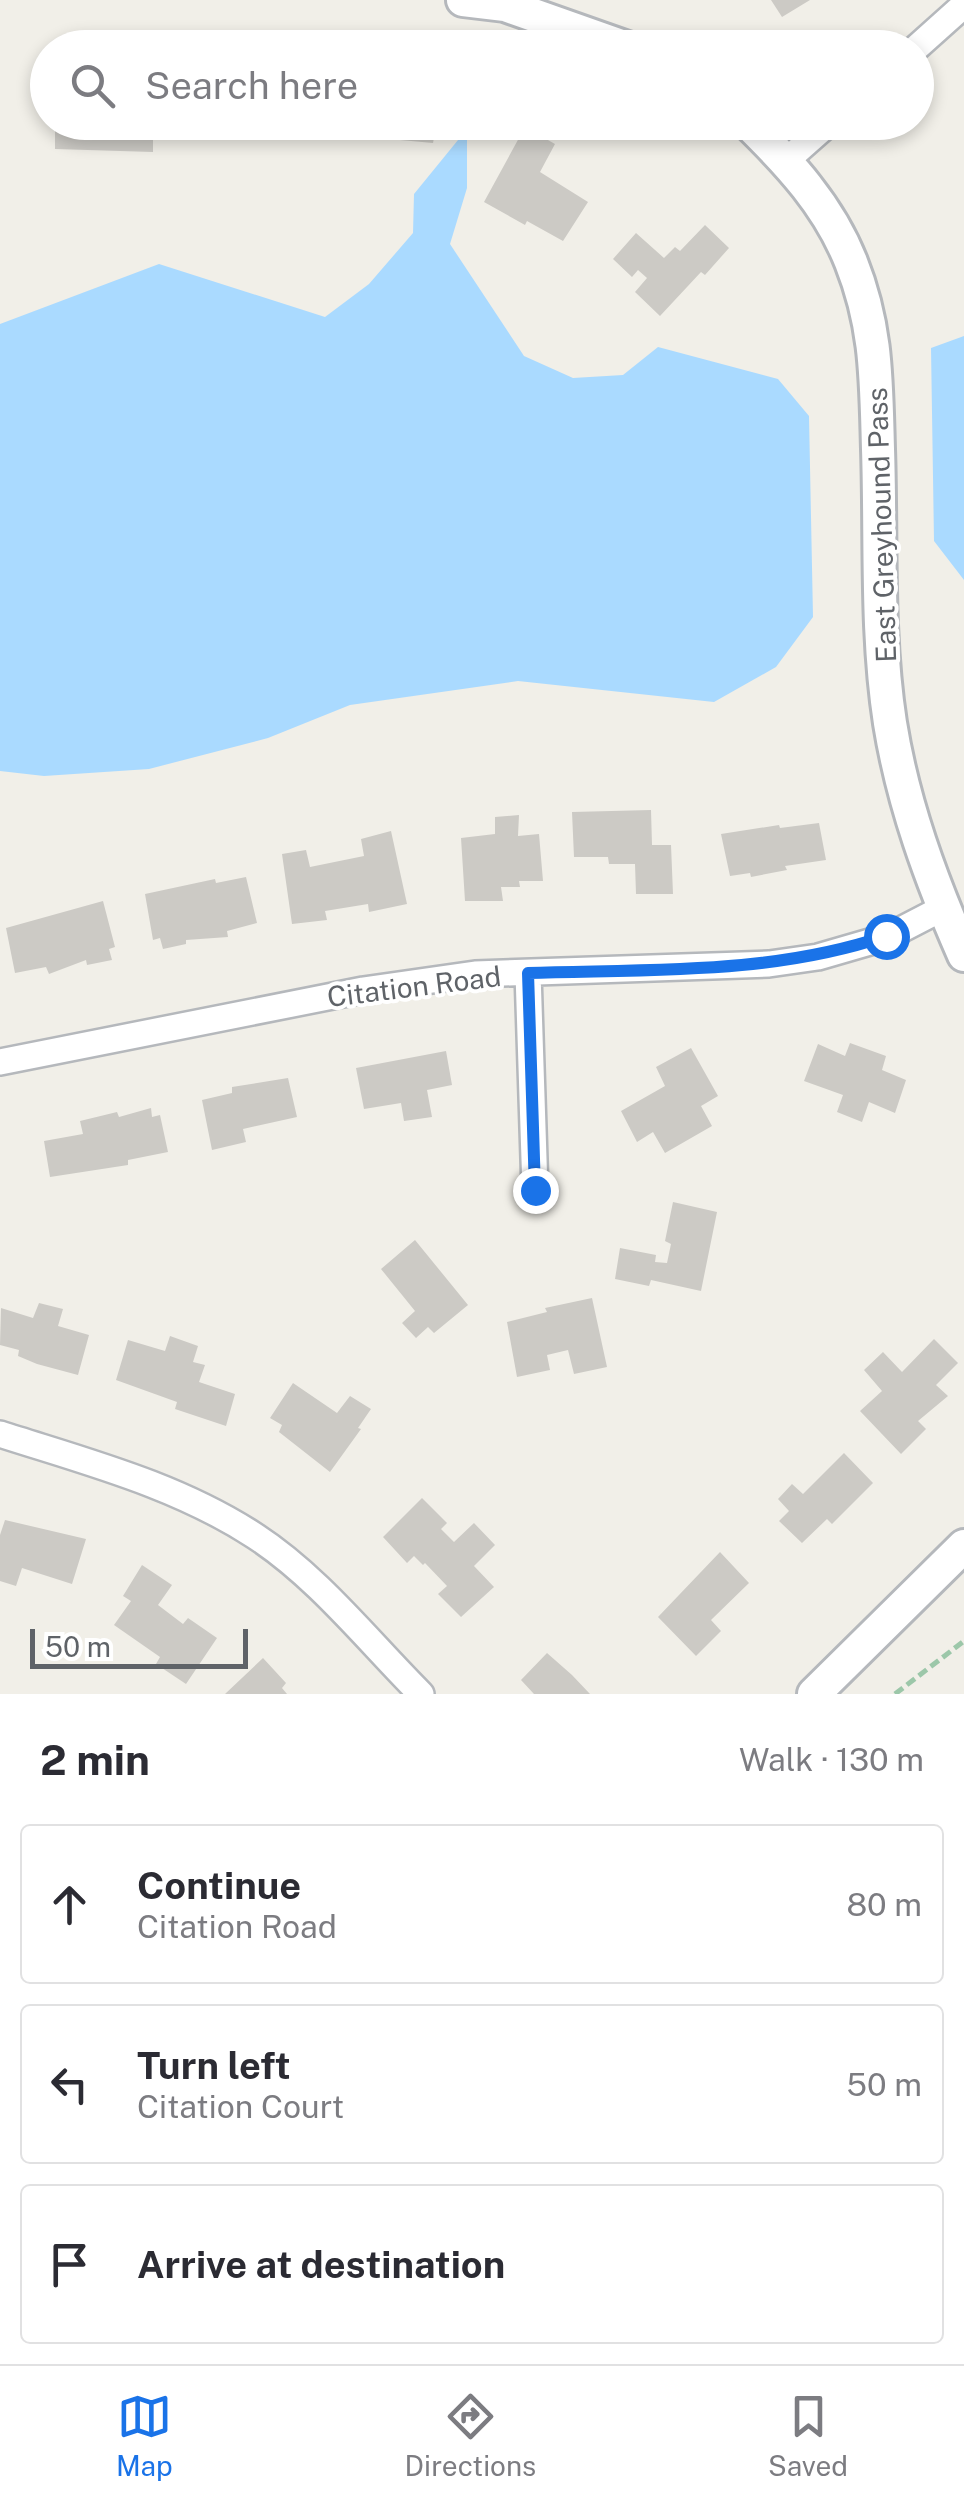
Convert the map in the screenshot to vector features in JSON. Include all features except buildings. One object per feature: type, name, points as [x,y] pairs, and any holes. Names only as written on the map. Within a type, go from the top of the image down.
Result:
[{"type":"street","points":[[463,0],[505,5],[576,30]]},
{"type":"street","points":[[934,32],[964,5]]},
{"type":"street","name":"East Greyhound Pass","points":[[765,140],[819,202],[850,258],[876,350],[884,644],[890,722],[913,825],[964,955]]},
{"type":"street","points":[[786,160],[809,140]]},
{"type":"street","name":"Citation Road","points":[[0,1062],[362,990],[475,974],[769,964],[818,957],[886,936],[944,908]]},
{"type":"street","points":[[528,973],[535,1190]]},
{"type":"street","points":[[0,1434],[172,1490],[255,1536],[298,1570],[421,1694]]},
{"type":"street","points":[[814,1694],[964,1546]]},
{"type":"path","points":[[895,1694],[964,1641]]},
{"type":"water","points":[[458,140],[467,140],[467,188],[450,244],[524,356],[573,378],[623,375],[658,347],[778,379],[809,416],[813,617],[776,667],[714,702],[518,681],[350,705],[268,738],[149,769],[44,776],[0,771],[0,324],[159,264],[325,317],[369,284],[413,233],[414,194]]},
{"type":"water","points":[[964,336],[964,580],[934,541],[931,348]]},
{"type":"route","points":[[535,1190],[528,973],[769,964],[818,957],[886,936]]}]
